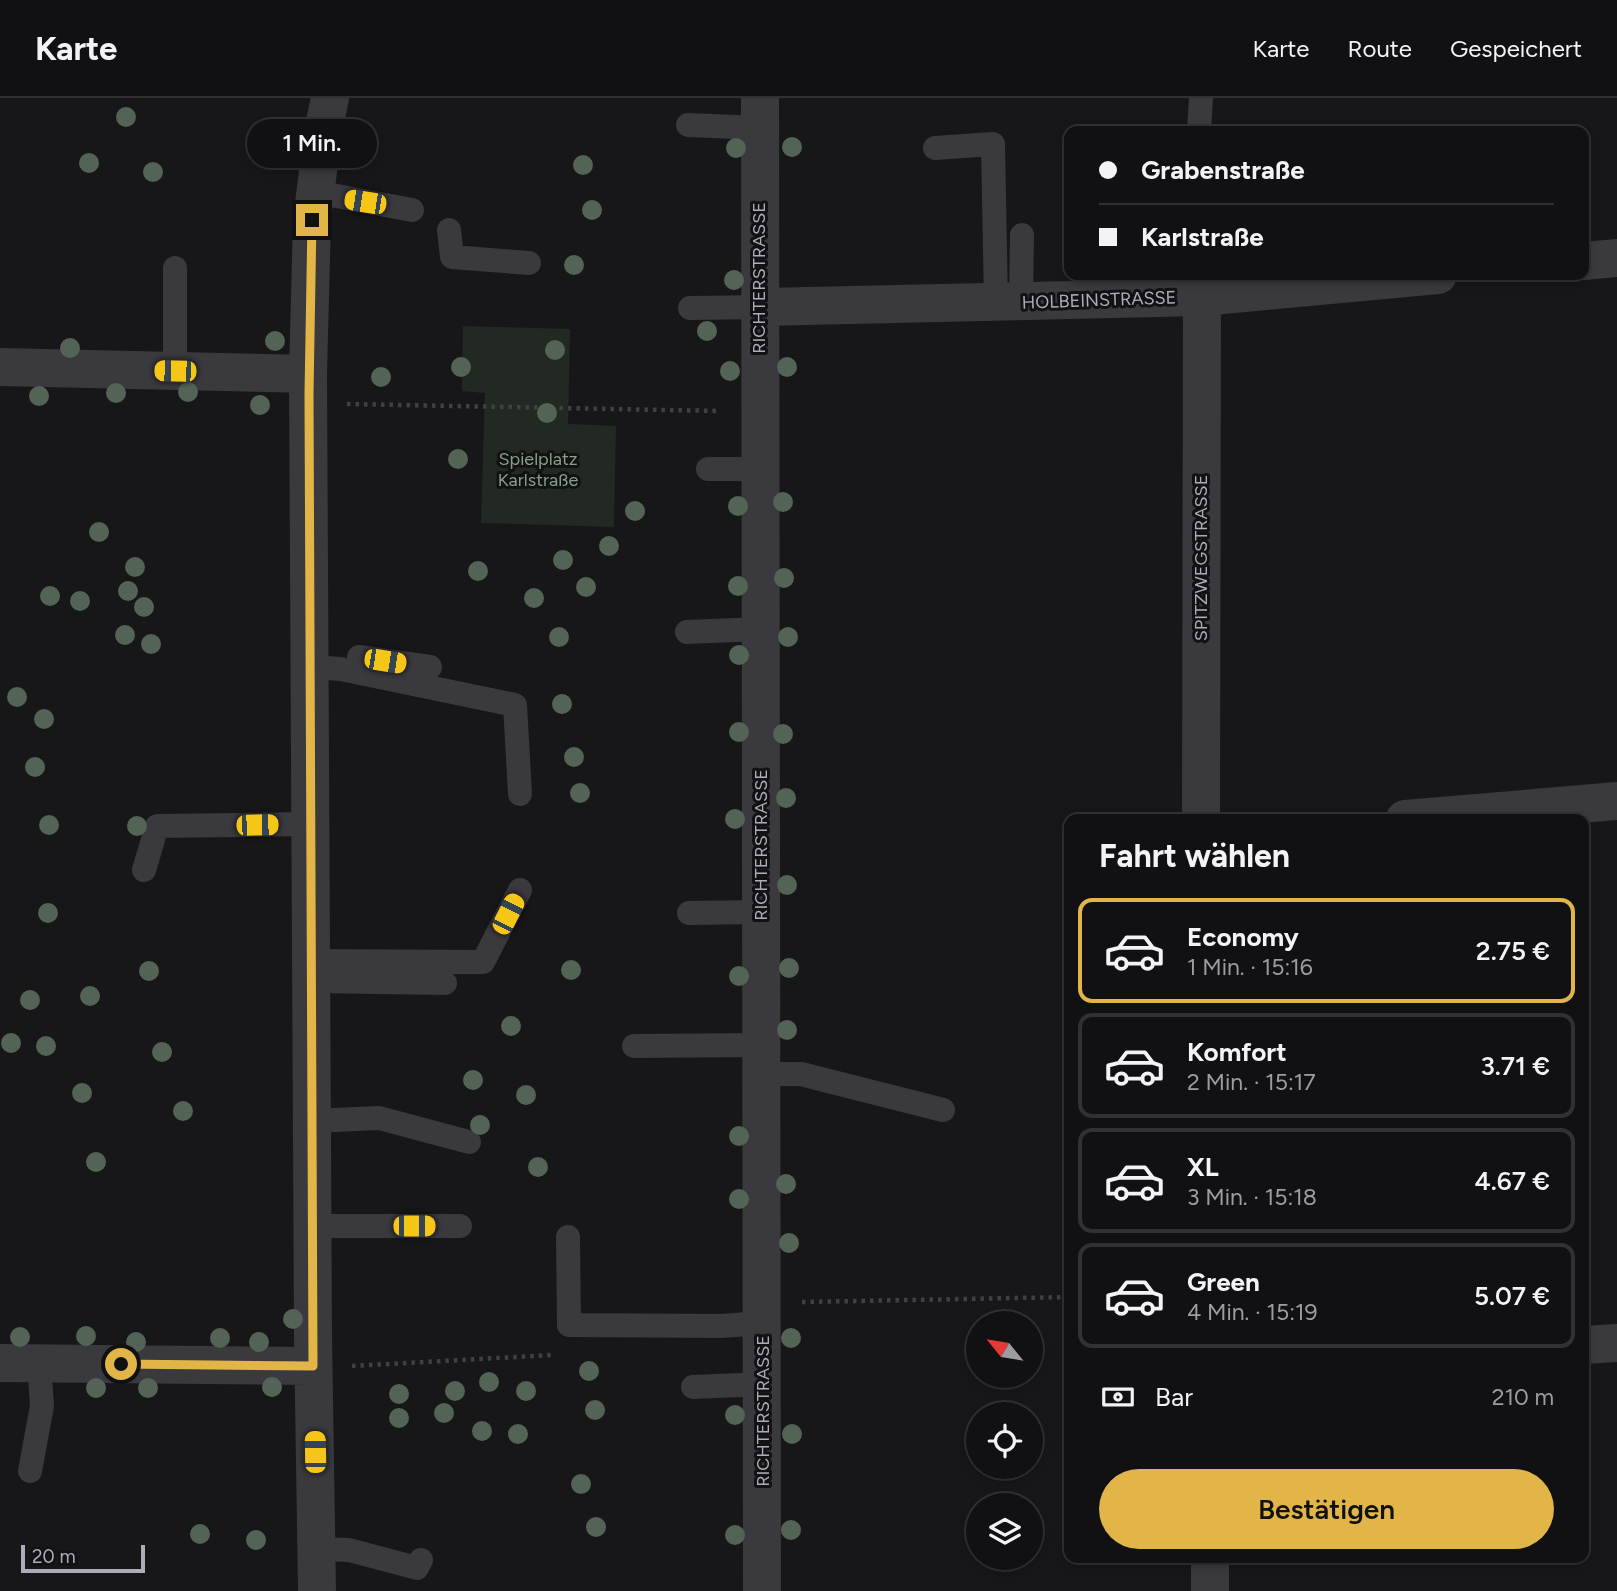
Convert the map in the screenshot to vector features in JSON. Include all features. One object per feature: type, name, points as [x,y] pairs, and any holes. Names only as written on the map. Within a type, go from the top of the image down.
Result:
[{"type":"street","points":[[317,1591],[312,1226],[309,373],[312,220],[330,98]]},
{"type":"street","name":"RICHTERSTRASSE","points":[[760,113],[762,1591]]},
{"type":"street","points":[[1589,261],[1617,258]]},
{"type":"street","name":"HOLBEINSTRASSE","points":[[760,307],[1008,303],[1195,286],[1328,280]]},
{"type":"street","name":"SPITZWEGSTRASSE","points":[[1195,286],[1201,814]]},
{"type":"street","points":[[0,367],[309,373]]},
{"type":"street","points":[[1464,814],[1617,801]]},
{"type":"street","points":[[1589,1345],[1617,1343]]},
{"type":"street","points":[[0,1363],[313,1366]]},
{"type":"street","points":[[1210,1563],[1210,1591]]},
{"type":"lane","points":[[1199,126],[1201,98]]},
{"type":"lane","points":[[688,125],[760,113]]},
{"type":"lane","points":[[935,148],[993,144],[1008,303]]},
{"type":"lane","points":[[315,192],[412,210]]},
{"type":"lane","points":[[449,230],[452,257],[529,263]]},
{"type":"lane","points":[[1008,303],[1022,235]]},
{"type":"lane","points":[[175,268],[175,371]]},
{"type":"lane","points":[[690,309],[760,307]]},
{"type":"lane","points":[[708,469],[760,469]]},
{"type":"lane","points":[[687,632],[760,629]]},
{"type":"lane","points":[[310,658],[430,667]]},
{"type":"lane","points":[[310,658],[341,669],[515,705],[520,794]]},
{"type":"lane","points":[[144,870],[157,826],[310,824]]},
{"type":"lane","points":[[311,971],[483,962],[520,890]]},
{"type":"lane","points":[[689,913],[761,912]]},
{"type":"lane","points":[[311,971],[445,983]]},
{"type":"lane","points":[[634,1046],[762,1060],[801,1073],[943,1110]]},
{"type":"lane","points":[[312,1121],[379,1118],[469,1142]]},
{"type":"lane","points":[[312,1226],[460,1226]]},
{"type":"lane","points":[[568,1237],[569,1325],[721,1326],[763,1313]]},
{"type":"lane","points":[[30,1471],[42,1406],[39,1363]]},
{"type":"lane","points":[[693,1387],[763,1384]]},
{"type":"lane","points":[[316,1549],[349,1550],[416,1568],[421,1560]]},
{"type":"path","points":[[309,373],[339,404],[759,412]]},
{"type":"path","points":[[763,1313],[1064,1297]]},
{"type":"path","points":[[313,1366],[555,1355]]},
{"type":"green space","name":"Spielplatz Karlstraße","points":[[463,326],[570,329],[568,424],[616,426],[614,527],[481,523],[485,393],[462,391]]},
{"type":"route","points":[[121,1364],[313,1366],[309,394],[312,220]]}]
